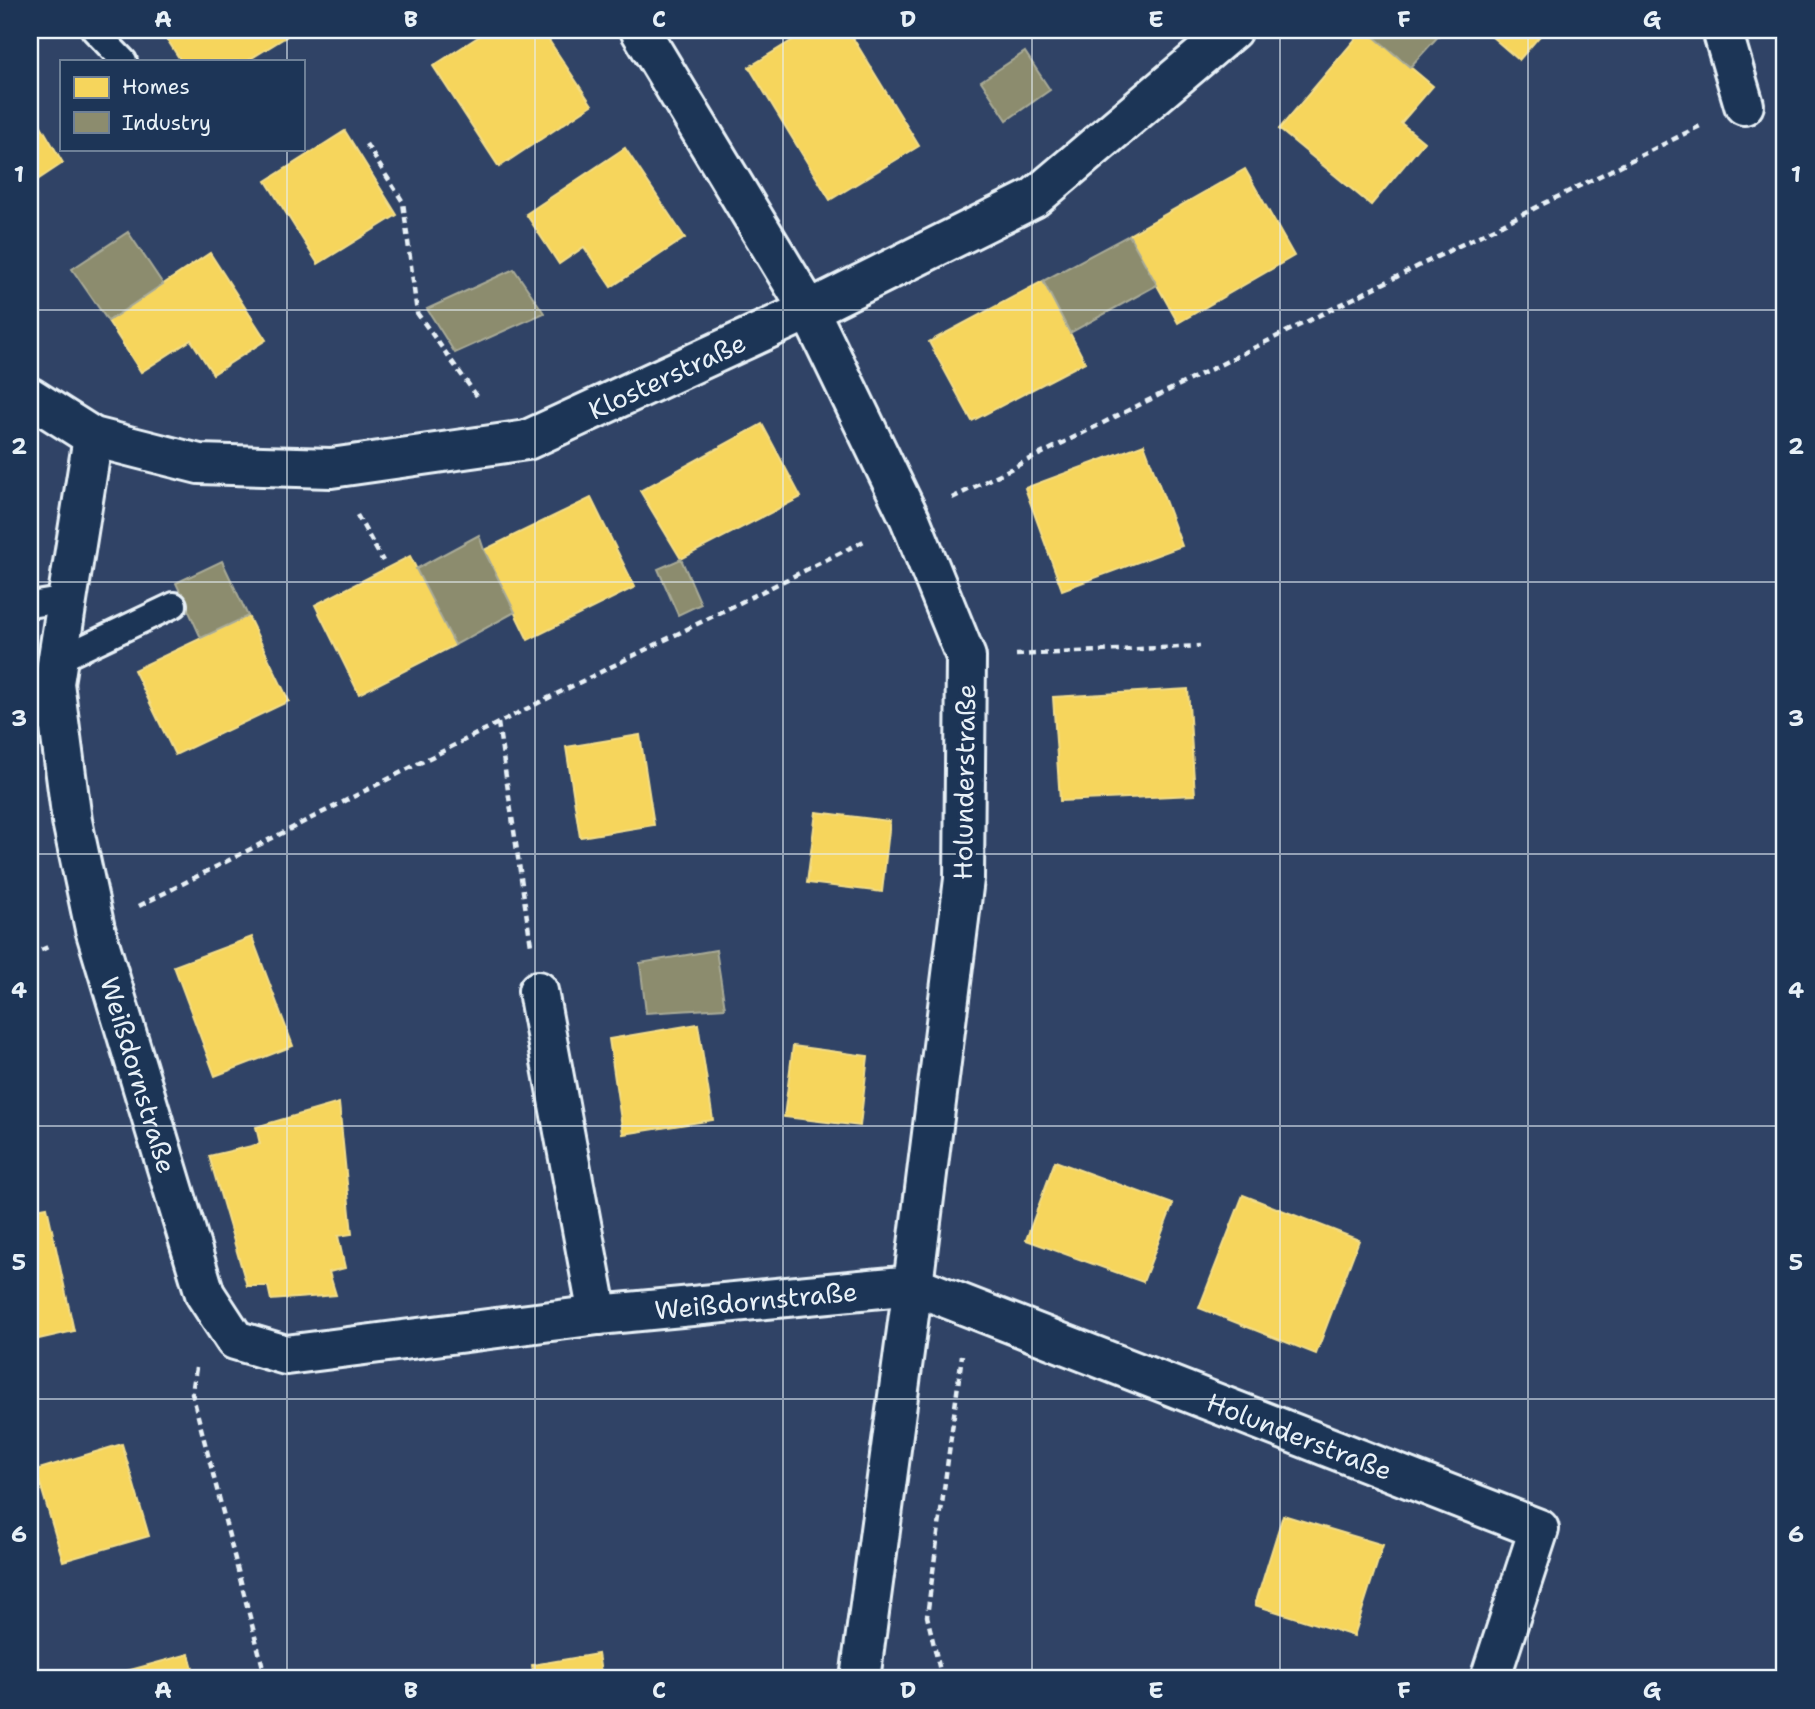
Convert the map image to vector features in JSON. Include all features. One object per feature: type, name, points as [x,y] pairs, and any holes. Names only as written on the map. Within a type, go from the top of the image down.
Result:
[{"type":"street","name":"Holunderstraße","points":[[639,30],[809,310],[910,519],[966,657],[964,879],[860,1679]]},
{"type":"street","points":[[1722,30],[1744,105]]},
{"type":"street","name":"Klosterstraße","points":[[30,397],[93,437],[199,464],[331,468],[527,440],[809,310],[1034,198],[1229,31]]},
{"type":"street","name":"Weißdornstraße","points":[[93,437],[54,684],[72,821],[95,929],[205,1294],[235,1340],[286,1355],[597,1315],[913,1285]]},
{"type":"street","points":[[538,991],[597,1315]]},
{"type":"street","name":"Holunderstraße","points":[[913,1285],[1539,1529],[1490,1679]]},
{"type":"lane","points":[[94,30],[123,60]]},
{"type":"lane","points":[[30,605],[67,599]]},
{"type":"lane","points":[[58,660],[174,605]]},
{"type":"path","points":[[95,929],[498,723],[1744,105]]},
{"type":"path","points":[[366,144],[403,202],[417,313],[511,442]]},
{"type":"path","points":[[966,657],[1199,646]]},
{"type":"path","points":[[498,723],[538,991]]},
{"type":"path","points":[[205,1294],[192,1393],[266,1679]]},
{"type":"path","points":[[943,1679],[928,1616],[969,1306]]},
{"type":"building: Homes","points":[[161,30],[281,30],[286,37],[249,60],[180,60]]},
{"type":"building: Homes","points":[[489,30],[542,30],[592,105],[499,167],[433,66]]},
{"type":"building: Homes","points":[[809,30],[848,30],[919,146],[830,200],[749,67]]},
{"type":"building: Homes","points":[[1363,30],[1433,86],[1401,123],[1424,142],[1371,205],[1279,129]]},
{"type":"building: Homes","points":[[1484,30],[1545,30],[1519,60]]},
{"type":"building: Homes","points":[[30,107],[63,163],[30,185]]},
{"type":"building: Homes","points":[[345,131],[397,215],[318,264],[266,181]]},
{"type":"building: Homes","points":[[625,148],[685,238],[611,287],[584,247],[559,264],[526,214]]},
{"type":"building: Homes","points":[[1245,169],[1294,256],[1178,323],[1129,235]]},
{"type":"building: Homes","points":[[210,253],[266,340],[213,374],[191,340],[141,372],[108,321]]},
{"type":"building: Homes","points":[[1043,281],[1085,362],[972,421],[929,342]]},
{"type":"building: Homes","points":[[762,424],[801,497],[681,559],[640,491]]},
{"type":"building: Homes","points":[[1144,444],[1182,546],[1062,590],[1025,488]]},
{"type":"building: Homes","points":[[591,498],[635,587],[528,640],[484,550]]},
{"type":"building: Homes","points":[[410,556],[455,645],[359,694],[315,605]]},
{"type":"building: Homes","points":[[248,616],[289,701],[175,755],[134,670]]},
{"type":"building: Homes","points":[[1188,689],[1195,795],[1060,801],[1053,697]]},
{"type":"building: Homes","points":[[640,735],[654,825],[580,837],[566,747]]},
{"type":"building: Homes","points":[[816,812],[890,821],[882,892],[807,883]]},
{"type":"building: Homes","points":[[252,937],[293,1046],[215,1076],[174,966]]},
{"type":"building: Homes","points":[[698,1024],[713,1120],[623,1134],[609,1039]]},
{"type":"building: Homes","points":[[793,1046],[868,1056],[860,1126],[784,1117]]},
{"type":"building: Homes","points":[[339,1103],[352,1234],[338,1236],[345,1268],[329,1272],[336,1295],[271,1300],[268,1286],[247,1286],[209,1156],[260,1144],[256,1127]]},
{"type":"building: Homes","points":[[1055,1161],[1173,1204],[1143,1282],[1026,1240]]},
{"type":"building: Homes","points":[[1243,1195],[1359,1240],[1316,1354],[1199,1308]]},
{"type":"building: Homes","points":[[47,1207],[74,1331],[30,1341],[30,1210]]},
{"type":"building: Homes","points":[[122,1444],[149,1536],[63,1561],[36,1470]]},
{"type":"building: Homes","points":[[1283,1515],[1383,1545],[1354,1636],[1255,1605]]},
{"type":"building: Homes","points":[[189,1654],[196,1679],[97,1679]]},
{"type":"building: Homes","points":[[598,1654],[602,1679],[534,1679],[532,1665]]},
{"type":"building: Industry","points":[[1379,30],[1444,30],[1410,67],[1373,36]]},
{"type":"building: Industry","points":[[1025,52],[1050,90],[1007,120],[981,81]]},
{"type":"building: Industry","points":[[128,232],[163,284],[108,321],[72,269]]},
{"type":"building: Industry","points":[[1129,235],[1157,285],[1070,333],[1043,281]]},
{"type":"building: Industry","points":[[514,269],[544,313],[455,353],[427,309]]},
{"type":"building: Industry","points":[[479,535],[515,612],[455,645],[416,569]]},
{"type":"building: Industry","points":[[681,559],[701,604],[678,615],[658,569]]},
{"type":"building: Industry","points":[[222,561],[248,616],[201,638],[176,583]]},
{"type":"building: Industry","points":[[716,950],[725,1008],[646,1013],[640,963]]}]
